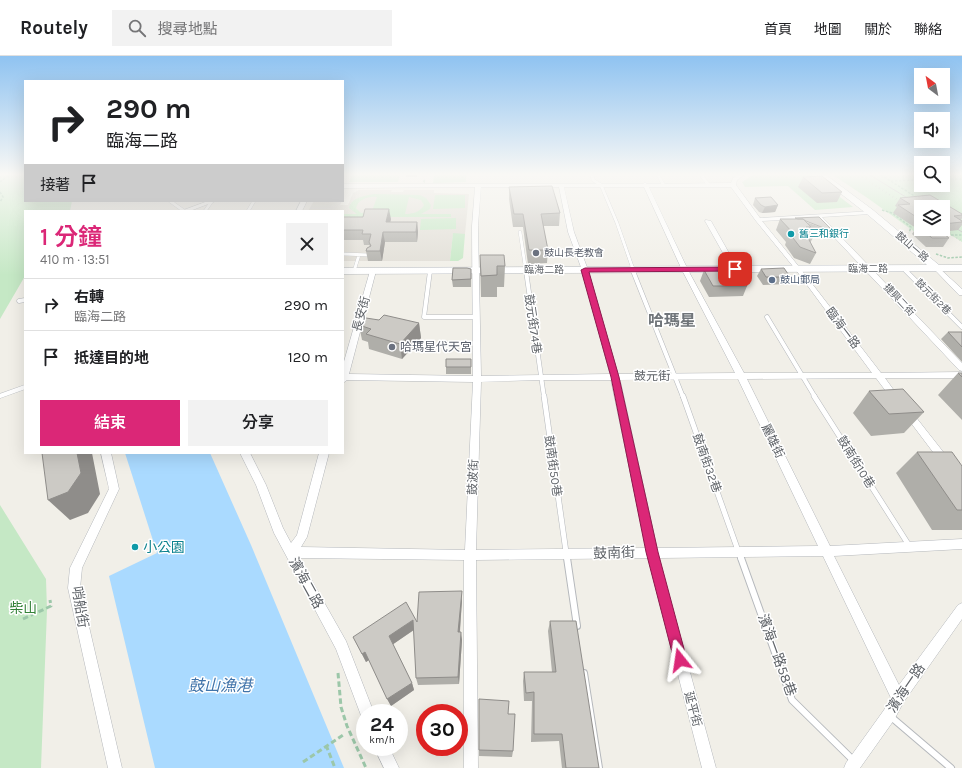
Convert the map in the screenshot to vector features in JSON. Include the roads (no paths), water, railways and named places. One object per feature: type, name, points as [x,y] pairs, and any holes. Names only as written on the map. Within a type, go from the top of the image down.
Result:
[{"type":"street","name":"鼓波街","points":[[471,768],[470,555],[477,379],[477,270],[475,226],[476,208]]},
{"type":"street","name":"延平街","points":[[566,208],[571,232],[585,270],[615,377],[652,552],[708,768]]},
{"type":"street","name":"麗雄街","points":[[656,208],[685,270],[741,376],[898,698]]},
{"type":"street","name":"臨海一路","points":[[750,208],[798,269],[878,376],[952,469]]},
{"type":"street","name":"鼓山一路","points":[[865,208],[936,268],[962,293]]},
{"type":"street","points":[[758,220],[870,212]]},
{"type":"street","name":"捷興二街","points":[[818,216],[870,268],[962,368]]},
{"type":"street","points":[[708,222],[735,269]]},
{"type":"street","name":"臨海二路","points":[[344,271],[962,268]]},
{"type":"street","name":"長安街","points":[[344,374],[373,271]]},
{"type":"street","name":"鼓元街","points":[[344,378],[477,379],[540,377],[962,375]]},
{"type":"street","name":"哨船街","points":[[106,454],[114,489],[76,568],[74,588],[115,768]]},
{"type":"street","name":"濱海二路","points":[[246,454],[261,485],[278,530],[341,646],[364,704]]},
{"type":"street","points":[[290,553],[302,537],[324,454]]},
{"type":"street","name":"鼓南街","points":[[290,553],[566,555],[739,550],[826,551],[962,544]]},
{"type":"street","name":"濱海一路","points":[[853,765],[889,715],[898,698],[962,609]]},
{"type":"street","points":[[386,756],[392,768]]},
{"type":"lane","name":"鼓南街32巷","points":[[611,208],[617,222],[632,270],[676,376],[739,550]]},
{"type":"lane","name":"鼓元街74巷","points":[[520,232],[540,377]]},
{"type":"lane","points":[[344,254],[370,255]]},
{"type":"lane","points":[[354,271],[359,255]]},
{"type":"lane","name":"鼓元街2巷","points":[[903,268],[962,326]]},
{"type":"lane","points":[[430,271],[424,317],[476,316]]},
{"type":"lane","points":[[19,301],[24,300]]},
{"type":"lane","name":"鼓南街10巷","points":[[767,317],[802,376],[910,547]]},
{"type":"lane","name":"鼓南街50巷","points":[[540,377],[578,634]]},
{"type":"lane","points":[[0,396],[24,387]]},
{"type":"lane","name":"濱海一路58巷","points":[[739,550],[792,700],[853,765]]},
{"type":"lane","points":[[583,665],[599,768]]},
{"type":"lane","points":[[889,715],[951,768]]},
{"type":"water","name":"鼓山漁港","points":[[125,454],[210,454],[251,545],[344,768],[155,768],[109,576],[157,553]]},
{"type":"tram line","points":[[950,224],[962,232]]},
{"type":"railway","points":[[911,208],[914,210]]},
{"type":"railway","points":[[950,233],[962,241]]},
{"type":"place","name":"舊三和銀行","points":[[791,234]]},
{"type":"place","name":"鼓山長老教會","points":[[536,253]]},
{"type":"place","name":"鼓山郵局","points":[[772,280]]},
{"type":"place","name":"哈瑪星代天宮","points":[[392,347]]},
{"type":"place","name":"小公園","points":[[135,547]]},
{"type":"district","name":"哈瑪星","points":[[672,320]]},
{"type":"park label","name":"柴山","points":[[23,608]]}]
